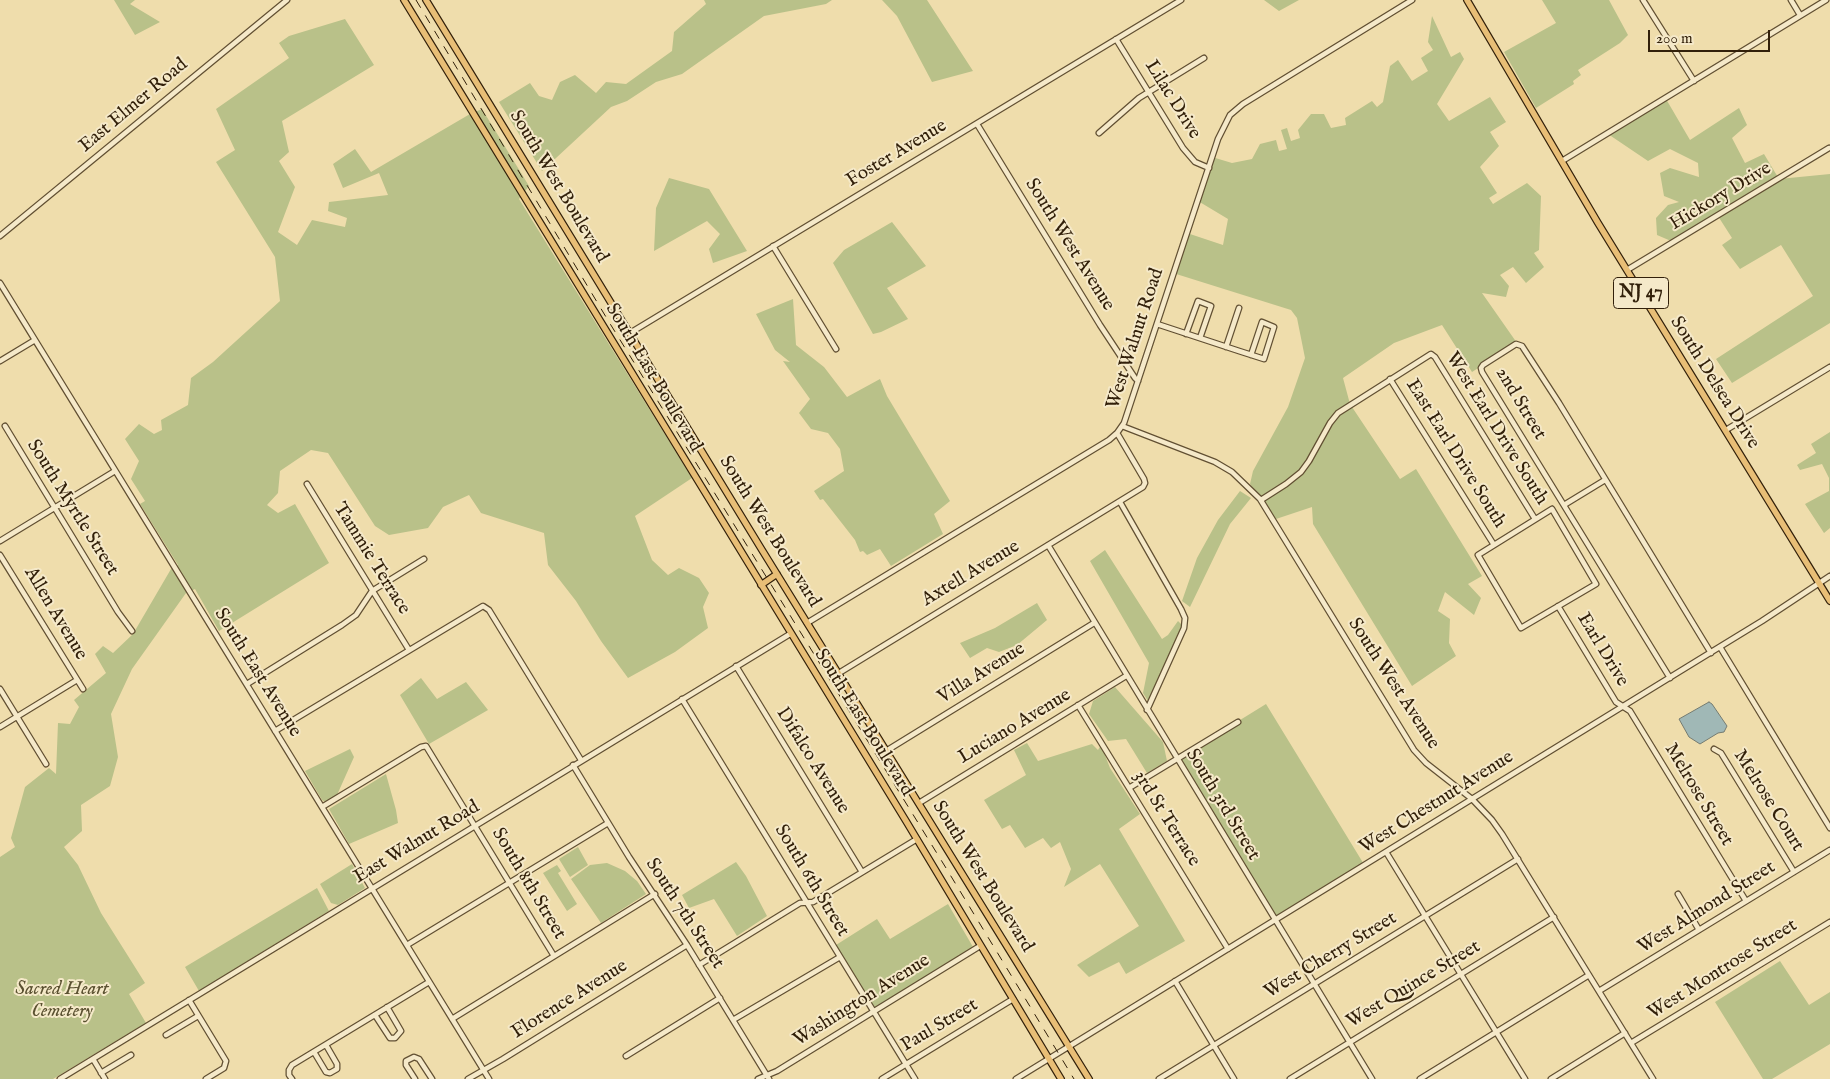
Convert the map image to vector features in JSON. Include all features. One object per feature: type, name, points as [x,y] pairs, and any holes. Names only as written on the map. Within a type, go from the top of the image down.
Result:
[{"type":"main road","name":"South East Boulevard","points":[[404,0],[917,839],[1061,1079]]},
{"type":"main road","name":"South West Boulevard","points":[[426,0],[807,623],[1089,1079]]},
{"type":"main road","name":"South Delsea Drive","points":[[1467,0],[1627,270],[1830,601]]},
{"type":"main road","points":[[761,585],[777,574]]},
{"type":"street","name":"East Elmer Road","points":[[0,236],[288,0]]},
{"type":"street","name":"Foster Avenue","points":[[630,333],[1181,0]]},
{"type":"street","name":"West Walnut Road","points":[[807,623],[1109,440],[1117,433],[1122,426],[1138,381],[1225,123],[1237,108],[1412,0]]},
{"type":"street","points":[[1643,0],[1694,81]]},
{"type":"street","points":[[1791,0],[1800,15]]},
{"type":"street","points":[[1562,161],[1826,0]]},
{"type":"street","name":"Lilac Drive","points":[[1116,39],[1188,156],[1200,165],[1209,168]]},
{"type":"street","points":[[1099,133],[1148,91],[1204,58]]},
{"type":"street","name":"South West Avenue","points":[[977,124],[1100,325],[1138,381]]},
{"type":"street","name":"Hickory Drive","points":[[1627,270],[1829,148]]},
{"type":"street","points":[[773,246],[836,349]]},
{"type":"street","name":"South East Avenue","points":[[0,283],[489,1079]]},
{"type":"street","points":[[1186,334],[1198,302],[1211,306],[1200,338]]},
{"type":"street","points":[[1226,347],[1239,308]]},
{"type":"street","points":[[1157,324],[1186,334],[1200,338],[1226,347],[1251,355],[1264,359],[1274,326],[1262,322],[1251,355]]},
{"type":"street","points":[[0,361],[35,340]]},
{"type":"street","name":"2nd Street","points":[[1670,678],[1482,372],[1482,365],[1516,344],[1522,346],[1531,359],[1711,653]]},
{"type":"street","name":"West Earl Drive South","points":[[1390,379],[1431,354],[1436,357],[1535,520]]},
{"type":"street","points":[[1726,430],[1830,367]]},
{"type":"street","points":[[1261,500],[1301,472],[1338,413],[1390,379]]},
{"type":"street","name":"East Earl Drive South","points":[[1390,379],[1494,545]]},
{"type":"street","name":"South Myrtle Street","points":[[5,426],[114,606],[132,631]]},
{"type":"street","name":"South West Avenue","points":[[1122,426],[1215,462],[1232,472],[1261,500],[1414,750],[1426,763],[1472,799],[1492,820],[1653,1079]]},
{"type":"street","name":"Axtell Avenue","points":[[839,673],[1142,487],[1145,481],[1117,433]]},
{"type":"street","points":[[0,541],[115,470]]},
{"type":"street","points":[[1564,505],[1605,480]]},
{"type":"street","name":"Tammie Terrace","points":[[307,484],[409,650]]},
{"type":"street","points":[[1120,502],[1185,618],[1184,628],[1147,710]]},
{"type":"street","points":[[1552,509],[1596,584],[1520,628],[1478,555],[1535,520],[1552,509]]},
{"type":"street","name":"South 3rd Street","points":[[1048,545],[1372,1079]]},
{"type":"street","name":"Allen Avenue","points":[[0,555],[83,689]]},
{"type":"street","points":[[247,684],[356,615],[372,591],[424,559]]},
{"type":"street","name":"West Chestnut Avenue","points":[[1016,1079],[1711,653],[1830,576]]},
{"type":"street","points":[[275,731],[480,607],[486,606],[581,760]]},
{"type":"street","name":"Earl Drive","points":[[1558,606],[1616,702],[1623,706]]},
{"type":"street","name":"Villa Avenue","points":[[886,751],[1094,623]]},
{"type":"street","name":"East Walnut Road","points":[[60,1079],[790,634]]},
{"type":"street","points":[[1720,647],[1830,828]]},
{"type":"street","name":"Difalco Avenue","points":[[736,666],[862,872]]},
{"type":"street","name":"Luciano Avenue","points":[[918,803],[1126,676]]},
{"type":"street","points":[[0,727],[77,680]]},
{"type":"street","points":[[0,689],[46,764]]},
{"type":"street","name":"South 6th Street","points":[[682,699],[914,1079]]},
{"type":"street","name":"3rd St Terrace","points":[[1078,705],[1228,949]]},
{"type":"street","name":"Melrose Street","points":[[1623,706],[1630,711],[1746,901]]},
{"type":"street","points":[[1129,788],[1238,722]]},
{"type":"street","name":"South 8th Street","points":[[322,807],[421,747],[426,746],[554,956]]},
{"type":"street","name":"Melrose Court","points":[[1714,749],[1721,753],[1794,872]]},
{"type":"street","name":"South 7th Street","points":[[573,765],[768,1077]]},
{"type":"street","points":[[407,946],[608,823]]},
{"type":"street","points":[[699,965],[800,903],[813,902],[917,839]]},
{"type":"street","name":"West Almond Street","points":[[1599,991],[1830,850]]},
{"type":"street","points":[[1386,852],[1525,1079]]},
{"type":"street","name":"West Cherry Street","points":[[1159,1079],[1518,859]]},
{"type":"street","points":[[452,1019],[655,894]]},
{"type":"street","points":[[1678,894],[1700,930]]},
{"type":"street","name":"West Quince Street","points":[[1290,1079],[1554,917]]},
{"type":"street","name":"West Montrose Street","points":[[1631,1043],[1830,922]]},
{"type":"street","name":"Florence Avenue","points":[[468,1079],[687,946]]},
{"type":"street","name":"Washington Avenue","points":[[758,1079],[768,1077],[980,946]]},
{"type":"street","points":[[733,1020],[840,956]]},
{"type":"street","points":[[1420,1079],[1589,975]]},
{"type":"street","points":[[1175,981],[1234,1079]]},
{"type":"street","points":[[292,1079],[289,1075],[289,1070],[292,1066],[429,982]]},
{"type":"street","points":[[626,1056],[720,998]]},
{"type":"street","name":"Paul Street","points":[[882,1079],[1013,999]]},
{"type":"street","points":[[189,1000],[226,1061],[224,1068],[206,1079]]},
{"type":"street","points":[[375,1015],[390,1038],[395,1038],[401,1031],[387,1007]]},
{"type":"street","points":[[166,1035],[198,1016]]},
{"type":"street","points":[[1551,1079],[1625,1034]]},
{"type":"street","points":[[314,1052],[326,1072],[330,1073],[337,1069],[337,1064],[326,1045]]},
{"type":"street","points":[[102,1073],[132,1055]]},
{"type":"street","points":[[415,1079],[406,1065],[406,1061],[414,1057],[419,1059],[432,1079]]},
{"type":"street","points":[[93,1059],[105,1079]]},
{"type":"green space","points":[[114,0],[135,0],[130,4],[160,22],[135,35]]},
{"type":"green space","points":[[704,0],[832,0],[826,4],[764,16],[682,74],[656,82],[627,101],[611,107],[542,171],[499,102],[530,83],[539,96],[552,100],[560,82],[575,75],[596,93],[606,82],[626,84],[672,51],[674,32],[706,4]]},
{"type":"green space","points":[[882,0],[927,0],[973,71],[932,82],[897,16]]},
{"type":"green space","points":[[1264,0],[1299,0],[1279,11]]},
{"type":"green space","points":[[1542,0],[1609,0],[1628,35],[1620,43],[1578,70],[1581,75],[1573,81],[1574,84],[1536,108],[1504,52],[1556,23]]},
{"type":"green space","points":[[1432,16],[1451,57],[1460,52],[1464,59],[1437,104],[1449,121],[1490,97],[1506,122],[1490,132],[1499,146],[1480,167],[1497,193],[1489,198],[1493,204],[1527,183],[1541,196],[1539,250],[1534,253],[1544,267],[1526,283],[1513,267],[1500,275],[1509,286],[1506,297],[1482,293],[1517,343],[1472,372],[1442,325],[1394,343],[1343,378],[1350,404],[1400,479],[1416,469],[1482,576],[1468,584],[1481,598],[1474,615],[1445,592],[1438,611],[1450,619],[1449,643],[1456,656],[1412,686],[1313,524],[1312,507],[1273,520],[1250,484],[1253,471],[1288,407],[1305,358],[1297,318],[1291,310],[1173,273],[1187,233],[1223,245],[1228,219],[1198,201],[1212,157],[1232,163],[1252,159],[1260,144],[1276,140],[1279,151],[1287,149],[1281,130],[1287,128],[1291,141],[1300,138],[1298,130],[1311,114],[1324,114],[1331,128],[1346,125],[1345,118],[1372,101],[1377,107],[1383,102],[1390,66],[1398,60],[1412,81],[1428,71],[1421,58],[1433,50],[1428,42]]},
{"type":"green space","name":"Sacred Heart Cemetery","points":[[345,19],[374,65],[282,121],[289,152],[279,161],[295,187],[278,232],[297,245],[312,220],[345,227],[347,218],[328,211],[329,202],[388,195],[379,173],[343,188],[333,164],[355,149],[371,172],[470,114],[482,109],[529,186],[519,199],[692,478],[635,516],[652,560],[668,575],[679,568],[699,578],[709,593],[703,607],[708,628],[675,652],[628,678],[601,641],[576,601],[548,565],[544,533],[481,513],[469,495],[443,507],[428,528],[389,535],[375,526],[328,453],[311,450],[280,471],[278,493],[267,505],[278,513],[295,504],[329,563],[219,631],[195,589],[186,593],[132,669],[111,714],[118,757],[110,786],[81,805],[82,831],[64,847],[78,865],[101,913],[145,983],[129,994],[146,1023],[53,1079],[0,1079],[0,857],[15,847],[11,838],[25,787],[49,768],[56,774],[58,723],[70,724],[79,707],[74,700],[106,673],[95,654],[103,646],[113,653],[133,634],[171,569],[178,565],[140,504],[145,501],[131,479],[139,461],[125,439],[139,424],[154,434],[162,430],[161,420],[188,405],[191,378],[213,362],[280,301],[275,257],[216,162],[235,150],[216,109],[289,58],[279,43],[289,36]]},
{"type":"green space","points":[[1666,99],[1690,140],[1739,108],[1747,125],[1732,138],[1745,163],[1764,154],[1779,179],[1830,174],[1830,323],[1732,383],[1716,359],[1813,296],[1781,245],[1740,269],[1722,245],[1732,238],[1716,213],[1671,241],[1657,235],[1656,218],[1668,205],[1679,202],[1664,196],[1660,173],[1670,168],[1699,177],[1698,163],[1670,149],[1648,161],[1608,134]]},
{"type":"green space","points":[[669,178],[709,189],[747,251],[713,263],[709,249],[720,234],[707,221],[654,251],[656,208]]},
{"type":"green space","points":[[892,222],[926,266],[887,288],[908,319],[873,334],[833,263],[844,250]]},
{"type":"green space","points":[[793,299],[796,345],[824,367],[847,397],[880,379],[887,396],[950,501],[934,514],[943,534],[891,566],[880,549],[867,555],[863,551],[860,552],[855,540],[823,499],[820,500],[814,491],[844,471],[840,449],[828,433],[811,429],[799,413],[810,399],[783,361],[790,362],[775,350],[756,314]]},
{"type":"green space","points":[[1830,432],[1830,528],[1824,533],[1805,504],[1829,491],[1829,478],[1822,464],[1800,470],[1797,465],[1816,453],[1811,444]]},
{"type":"green space","points":[[1240,491],[1251,498],[1230,524],[1190,607],[1182,601],[1197,558],[1218,520]]},
{"type":"green space","points":[[1105,550],[1162,639],[1168,635],[1178,621],[1182,625],[1148,701],[1143,693],[1149,663],[1090,561]]},
{"type":"green space","points":[[1037,603],[1047,620],[1017,645],[999,652],[987,648],[970,658],[960,643],[995,628]]},
{"type":"green space","points":[[421,678],[437,699],[466,682],[488,710],[429,744],[400,695]]},
{"type":"green space","points":[[1115,687],[1163,742],[1167,761],[1147,773],[1126,739],[1108,741],[1089,714],[1093,701]]},
{"type":"green space","points":[[1266,704],[1365,866],[1276,921],[1177,759]]},
{"type":"green space","points":[[1027,743],[1038,761],[1092,744],[1098,750],[1101,745],[1110,768],[1140,814],[1119,829],[1185,941],[1126,974],[1119,962],[1089,977],[1077,965],[1139,926],[1100,864],[1064,887],[1071,869],[1060,842],[1051,848],[1043,838],[1025,848],[1010,825],[1002,829],[984,800],[1026,775],[1014,750]]},
{"type":"green space","points":[[350,749],[354,757],[337,795],[325,802],[305,771]]},
{"type":"green space","points":[[386,774],[398,823],[349,844],[329,809]]},
{"type":"green space","points":[[578,847],[588,865],[570,877],[559,859]]},
{"type":"green space","points":[[736,862],[746,876],[767,916],[737,936],[714,899],[689,908],[682,895]]},
{"type":"green space","points":[[607,863],[625,871],[637,881],[646,894],[601,923],[571,879],[590,865]]},
{"type":"green space","points":[[352,864],[365,888],[338,905],[331,903],[320,884]]},
{"type":"green space","points":[[557,865],[561,871],[558,873],[577,904],[567,911],[543,873]]},
{"type":"green space","points":[[317,888],[329,911],[199,991],[185,967]]},
{"type":"green space","points":[[948,904],[973,947],[875,1008],[836,945],[877,919],[890,939]]},
{"type":"green space","points":[[1780,961],[1809,1005],[1830,992],[1830,1044],[1772,1079],[1763,1079],[1715,1002]]},
{"type":"water","points":[[1709,702],[1727,726],[1724,732],[1718,733],[1700,744],[1689,737],[1679,719]]},
{"type":"railway","points":[[416,0],[609,322],[1074,1079]]}]
